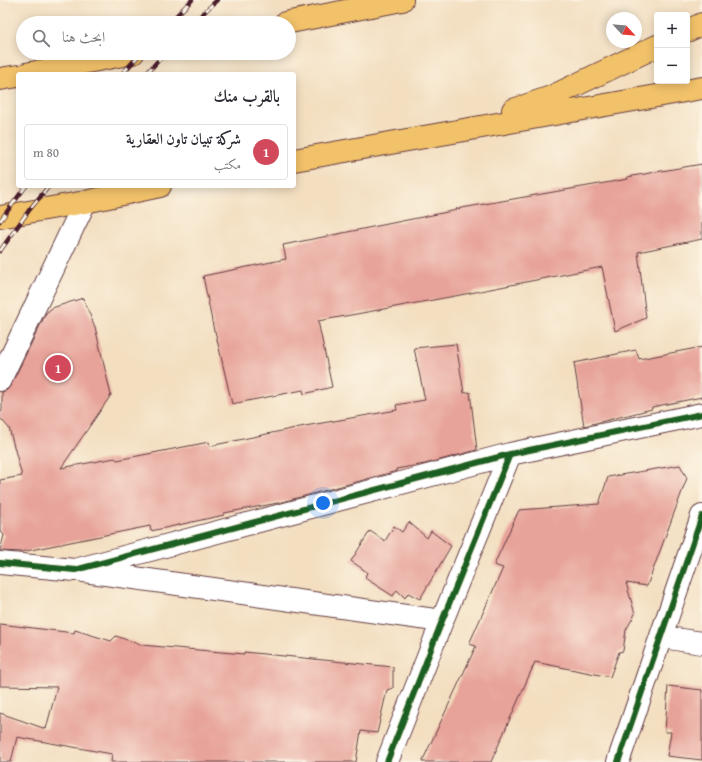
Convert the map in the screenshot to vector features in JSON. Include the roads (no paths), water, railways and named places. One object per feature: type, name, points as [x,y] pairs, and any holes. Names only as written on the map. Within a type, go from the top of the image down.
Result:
[{"type":"main road","points":[[296,21],[402,0]]},
{"type":"main road","points":[[690,30],[702,24]]},
{"type":"main road","points":[[450,133],[550,97],[654,47]]},
{"type":"main road","points":[[36,72],[97,60]]},
{"type":"main road","points":[[0,79],[16,76]]},
{"type":"main road","points":[[296,160],[702,88]]},
{"type":"main road","points":[[0,217],[85,202],[151,188]]},
{"type":"street","points":[[0,380],[85,202]]},
{"type":"street","points":[[71,570],[510,454],[702,414]]},
{"type":"street","points":[[387,762],[442,621],[510,454]]},
{"type":"street","points":[[618,762],[662,637],[702,516]]},
{"type":"street","points":[[0,563],[71,570],[442,621]]},
{"type":"street","points":[[662,637],[702,643]]},
{"type":"railway","points":[[176,16],[192,0]]},
{"type":"railway","points":[[200,16],[217,0]]},
{"type":"railway","points":[[124,72],[135,60]]},
{"type":"railway","points":[[148,72],[159,60]]},
{"type":"railway","points":[[0,221],[25,188]]},
{"type":"railway","points":[[0,251],[30,209],[47,188]]},
{"type":"place","name":"شركة تبيان تاون العقارية","points":[[58,368]]}]
